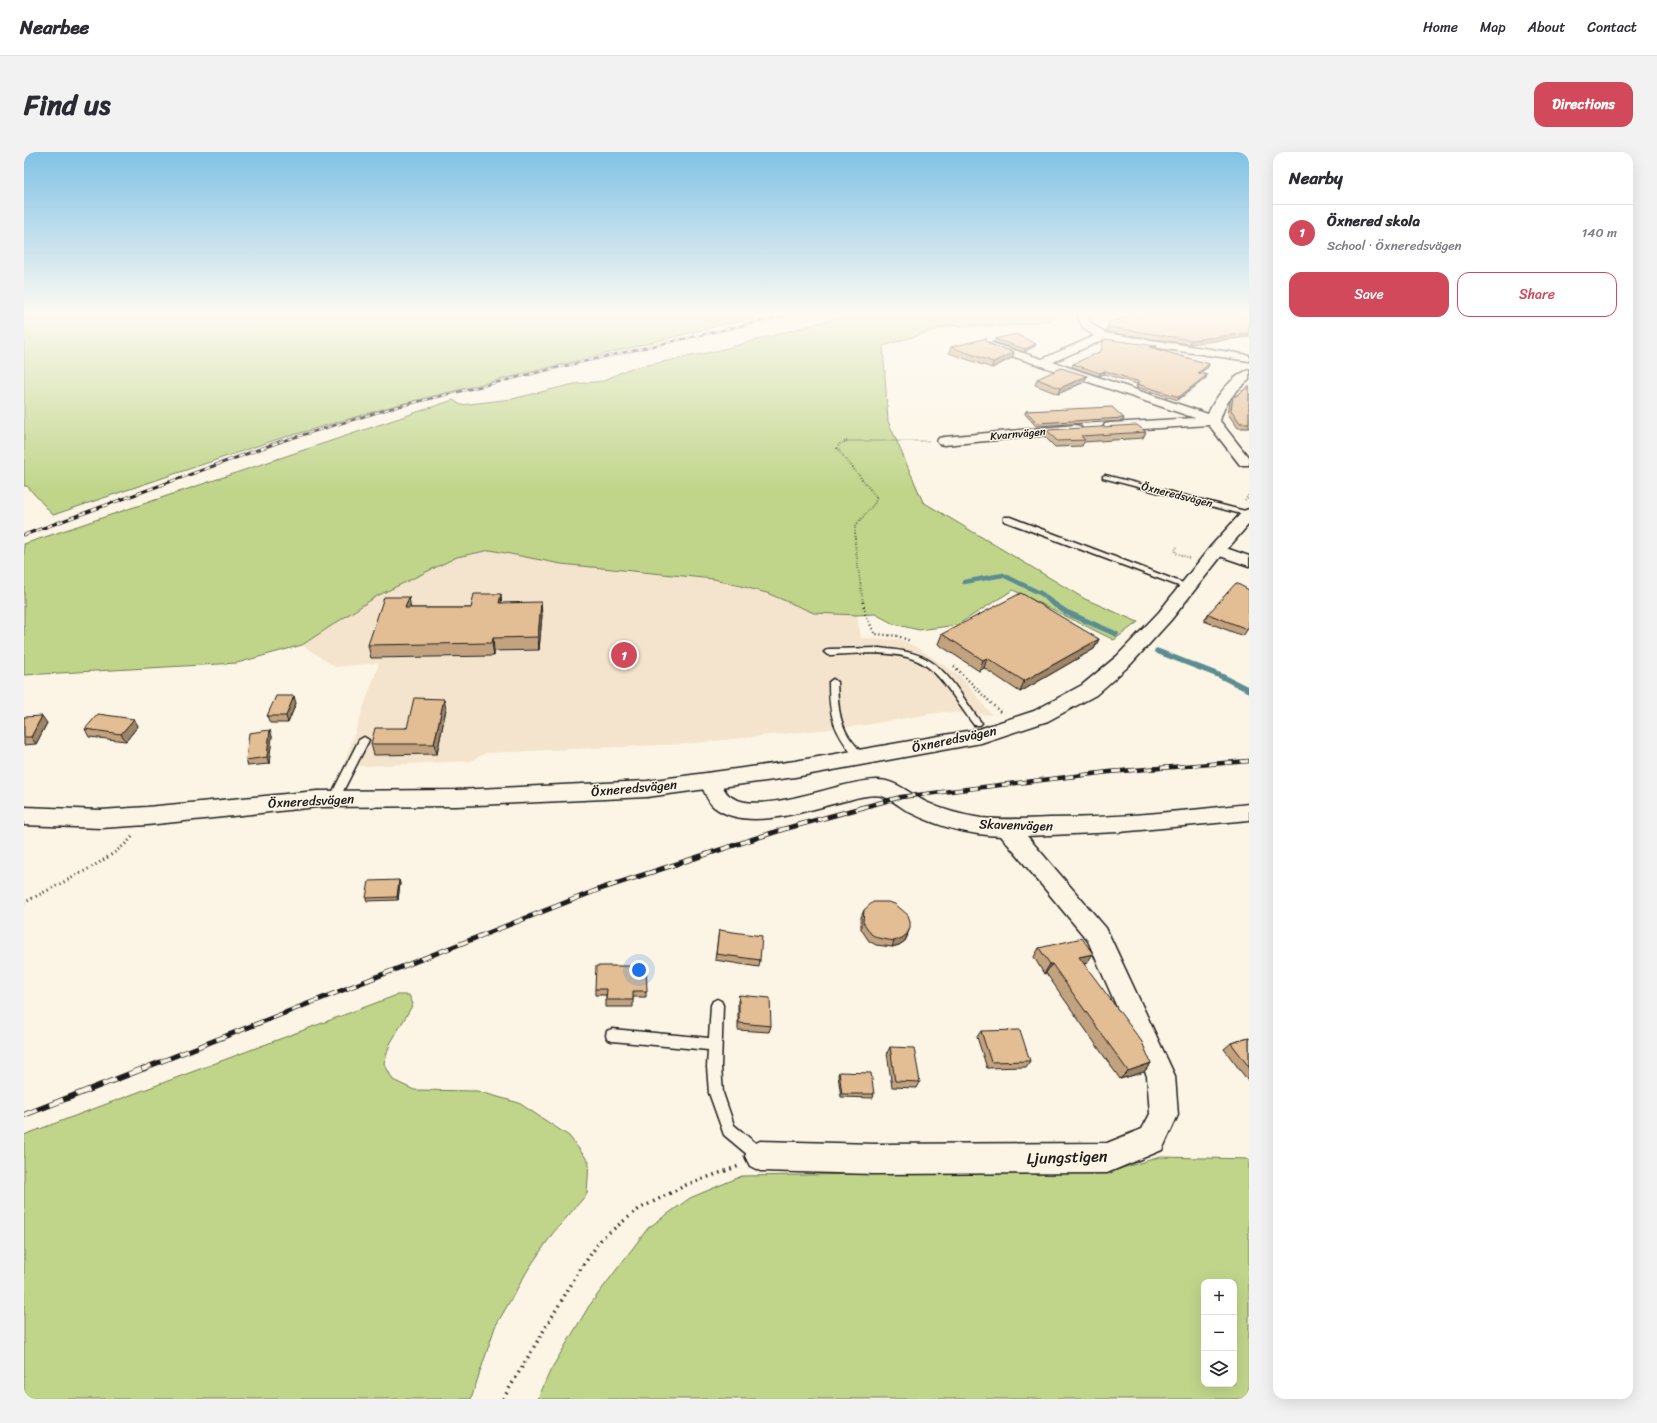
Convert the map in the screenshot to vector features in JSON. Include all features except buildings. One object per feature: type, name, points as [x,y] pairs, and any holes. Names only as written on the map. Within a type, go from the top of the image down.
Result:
[{"type":"street","points":[[1072,373],[1213,421],[1245,462]]},
{"type":"street","points":[[1213,421],[1216,409],[1222,400],[1229,391],[1249,374]]},
{"type":"street","name":"Kvarnvägen","points":[[944,441],[1017,433],[1213,421]]},
{"type":"street","name":"Öxneredsvägen","points":[[24,816],[101,819],[129,818],[264,804],[334,799],[400,799],[556,794],[647,789],[710,781],[981,736],[1041,716],[1089,690],[1124,660],[1165,616],[1182,584],[1217,550],[1245,513]]},
{"type":"street","points":[[1217,550],[1249,561]]},
{"type":"street","name":"Skavenvägen","points":[[710,781],[717,796],[722,802],[742,810],[758,812],[860,789],[878,788],[887,789],[917,806],[951,820],[982,826],[1070,827],[1249,812]]},
{"type":"street","name":"Ljungstigen","points":[[760,1156],[874,1159],[1107,1158],[1152,1140],[1164,1115],[1161,1076],[1097,935],[1007,827]]},
{"type":"lane","name":"Öxneredsvägen","points":[[1105,477],[1245,513]]},
{"type":"lane","points":[[1007,518],[1182,584]]},
{"type":"lane","points":[[828,652],[896,652],[913,656],[928,663],[977,723]]},
{"type":"lane","points":[[833,682],[833,709],[836,720],[841,732],[859,757]]},
{"type":"lane","points":[[334,799],[364,740]]},
{"type":"lane","points":[[717,1005],[714,1067],[716,1093],[729,1130],[760,1156]]},
{"type":"lane","points":[[612,1035],[715,1045]]},
{"type":"path","points":[[911,641],[898,636],[875,634],[865,614],[855,544],[855,526],[874,504],[876,498],[837,448],[840,444],[848,441],[944,441]]},
{"type":"path","points":[[1245,513],[1249,495]]},
{"type":"path","points":[[1177,547],[1175,550],[1176,553],[1194,560],[1182,584]]},
{"type":"path","points":[[951,664],[969,679],[1003,716],[977,723]]},
{"type":"path","points":[[24,903],[116,852],[132,839],[133,836],[141,835]]},
{"type":"path","points":[[503,1399],[578,1273],[602,1238],[639,1209],[686,1185],[729,1170],[760,1156]]},
{"type":"shaded area","points":[[490,550],[561,564],[714,579],[767,593],[814,613],[857,615],[861,638],[899,639],[918,648],[960,676],[992,715],[943,712],[859,726],[685,744],[486,753],[471,761],[343,767],[379,663],[335,667],[302,645],[377,596],[457,557]]},
{"type":"green space","points":[[24,373],[526,373],[397,405],[275,440],[53,515],[27,486],[24,486]]},
{"type":"green space","points":[[619,373],[885,373],[888,421],[923,502],[1085,599],[1138,622],[1114,640],[1013,590],[957,625],[919,630],[894,624],[875,614],[857,615],[814,613],[767,593],[714,579],[561,564],[490,550],[457,557],[377,596],[302,645],[237,663],[24,675],[24,544],[453,400],[461,405],[512,399],[574,384],[603,381]]},
{"type":"green space","points":[[397,995],[409,995],[413,1004],[390,1044],[384,1063],[393,1080],[414,1090],[477,1091],[519,1103],[569,1136],[589,1162],[587,1194],[553,1233],[529,1268],[495,1327],[471,1399],[24,1399],[24,1135]]},
{"type":"green space","points":[[1160,1157],[1249,1159],[1249,1399],[538,1399],[550,1371],[589,1306],[648,1228],[690,1198],[742,1176],[1115,1170]]},
{"type":"waterway","points":[[964,582],[1003,575],[1042,594],[1052,603]]},
{"type":"waterway","points":[[1051,602],[1066,612],[1116,634]]},
{"type":"waterway","points":[[1157,651],[1221,676],[1249,690]]},
{"type":"railway","points":[[280,442],[392,408],[535,373]]},
{"type":"railway","points":[[24,535],[280,442]]},
{"type":"railway","points":[[860,808],[901,797],[1109,772],[1249,761]]},
{"type":"railway","points":[[142,1069],[600,889],[784,829],[864,807]]},
{"type":"railway","points":[[24,1115],[145,1068]]},
{"type":"place","name":"Öxnered skola","points":[[624,655]]}]
